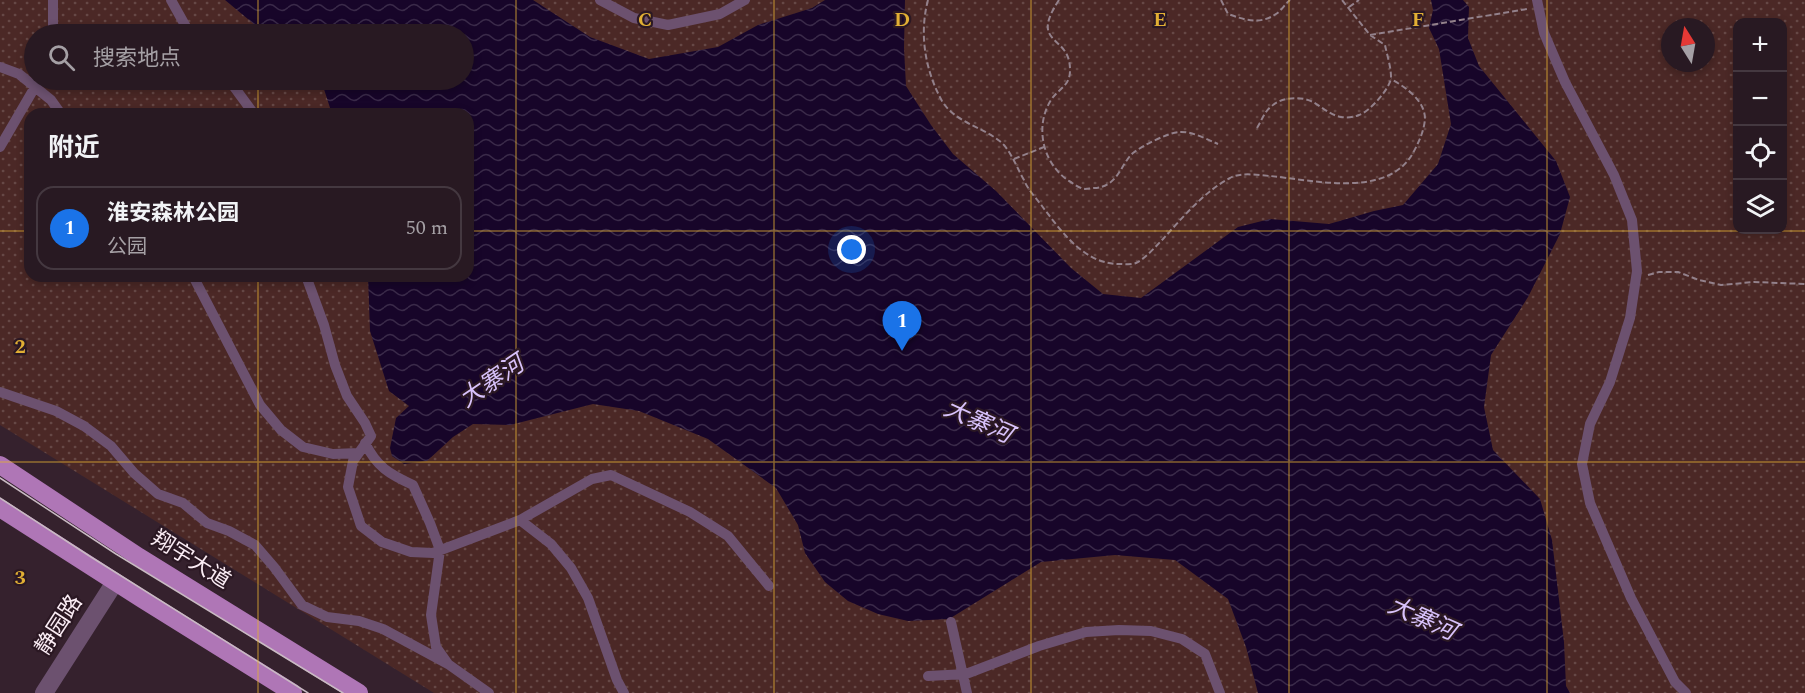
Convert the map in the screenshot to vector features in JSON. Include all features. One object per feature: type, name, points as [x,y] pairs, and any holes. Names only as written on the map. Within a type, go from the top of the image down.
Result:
[{"type":"main road","name":"翔宇大道","points":[[0,465],[139,557],[359,693]]},
{"type":"main road","points":[[0,508],[293,693]]},
{"type":"street","points":[[53,0],[53,24]]},
{"type":"street","points":[[171,0],[184,24]]},
{"type":"street","points":[[600,0],[634,18],[668,25],[720,14],[745,0]]},
{"type":"street","points":[[1538,3],[1544,33],[1565,82],[1614,175],[1632,220],[1637,271],[1630,318],[1610,382],[1590,424],[1582,464],[1590,503],[1631,598],[1675,681],[1686,693]]},
{"type":"street","points":[[0,67],[24,76]]},
{"type":"street","points":[[0,147],[33,90]]},
{"type":"street","points":[[43,90],[57,108]]},
{"type":"street","points":[[236,90],[250,108]]},
{"type":"street","points":[[196,282],[260,405],[281,430],[303,447],[333,454],[358,453]]},
{"type":"street","points":[[308,282],[347,396],[371,436],[353,461],[348,488],[361,526],[382,542],[411,552],[432,553],[520,520],[592,479],[610,475],[690,512],[728,536],[769,586]]},
{"type":"street","points":[[0,392],[56,411],[84,426],[111,446],[134,473],[158,494],[183,503],[207,522],[230,531],[255,545],[302,605],[327,617],[359,621],[383,629],[448,664],[489,693]]},
{"type":"street","points":[[365,443],[373,458],[390,475],[413,485],[430,523],[440,550],[431,615],[436,647],[448,664]]},
{"type":"street","points":[[520,520],[551,544],[570,568],[588,598],[617,680],[624,693]]},
{"type":"street","name":"静园路","points":[[44,693],[115,582]]},
{"type":"street","points":[[951,622],[966,693]]},
{"type":"street","points":[[928,676],[963,674],[1004,661],[1039,646],[1086,632],[1151,631],[1182,639],[1205,654],[1220,693]]},
{"type":"path","points":[[927,0],[923,25],[925,54],[930,77],[943,103],[958,118],[1003,144],[1014,159],[1024,182],[1072,243],[1091,257],[1115,264],[1136,264],[1186,213],[1232,176],[1256,175],[1336,184],[1366,182],[1391,175],[1409,160],[1420,139],[1425,117],[1419,101],[1407,88],[1391,79]]},
{"type":"path","points":[[1059,0],[1047,23],[1049,35],[1060,44],[1070,59],[1070,73],[1068,83],[1051,99],[1043,119],[1044,147],[1051,162],[1063,177],[1081,189],[1101,188],[1117,178],[1133,154],[1159,139],[1178,132],[1198,135],[1218,144]]},
{"type":"path","points":[[1221,0],[1228,14],[1246,20],[1261,21],[1276,14],[1290,0]]},
{"type":"path","points":[[1257,128],[1274,104],[1286,99],[1300,98],[1311,101],[1326,111],[1343,117],[1360,115],[1373,105],[1388,87],[1391,79],[1385,45],[1370,35],[1342,0]]},
{"type":"path","points":[[1349,7],[1359,0]]},
{"type":"path","points":[[1370,35],[1478,17],[1538,3]]},
{"type":"path","points":[[1014,159],[1044,147]]},
{"type":"path","points":[[1636,277],[1659,272],[1678,272],[1721,285],[1754,282],[1805,284]]},
{"type":"shaded area","points":[[0,0],[1805,0],[1805,693],[434,693],[0,425]]},
{"type":"water","name":"大寨河","points":[[225,0],[533,0],[590,37],[649,59],[718,47],[758,25],[812,8],[825,0],[905,0],[906,86],[953,154],[996,191],[1071,268],[1103,294],[1141,298],[1238,227],[1270,219],[1329,224],[1403,205],[1438,164],[1451,124],[1439,49],[1429,28],[1433,10],[1431,0],[1463,0],[1469,7],[1468,38],[1479,66],[1556,161],[1570,197],[1560,234],[1528,297],[1491,355],[1484,407],[1493,450],[1540,499],[1552,540],[1564,642],[1566,686],[1570,693],[1258,693],[1246,647],[1228,599],[1175,560],[1115,555],[1041,562],[949,619],[908,621],[878,614],[848,601],[825,582],[805,553],[798,525],[776,488],[708,439],[639,411],[593,404],[510,425],[473,424],[453,437],[427,461],[404,464],[392,456],[390,448],[396,418],[409,406],[389,391],[370,331],[368,282],[474,282],[474,108],[330,108],[324,90],[474,90],[474,24],[254,24]]},
{"type":"tram line","points":[[0,478],[116,554],[343,693]]},
{"type":"tram line","points":[[0,498],[308,693]]},
{"type":"place","name":"淮安森林公园","points":[[902,351]]}]
